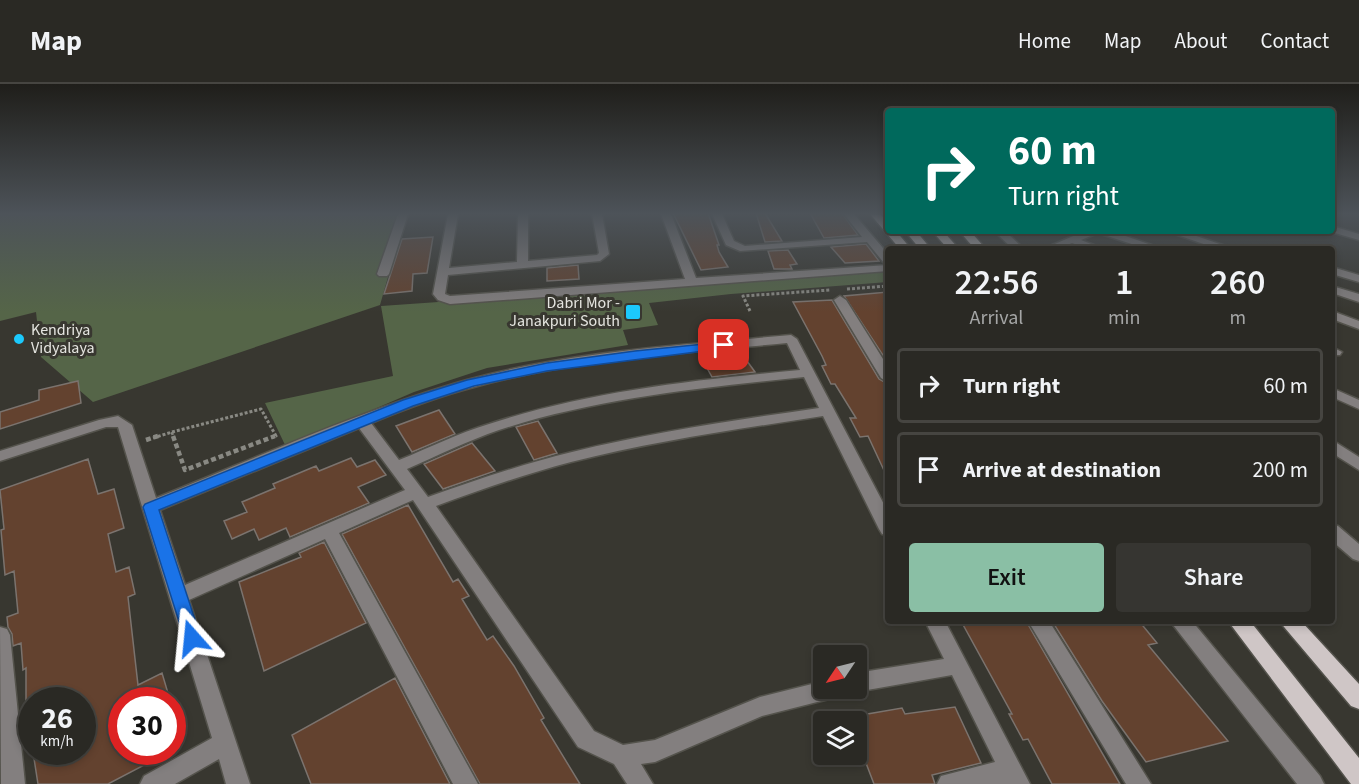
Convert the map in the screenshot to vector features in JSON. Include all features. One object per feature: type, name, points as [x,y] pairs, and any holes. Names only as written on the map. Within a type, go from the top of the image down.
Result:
[{"type":"main road","points":[[1240,624],[1359,776]]},
{"type":"main road","points":[[1293,624],[1359,699]]},
{"type":"street","points":[[383,274],[392,247]]},
{"type":"street","points":[[447,247],[439,294],[442,298],[450,300],[885,268]]},
{"type":"street","points":[[522,267],[523,247]]},
{"type":"street","points":[[443,272],[522,267],[600,258],[604,254],[603,247]]},
{"type":"street","points":[[679,247],[692,282]]},
{"type":"street","points":[[739,247],[744,249],[773,247]]},
{"type":"street","points":[[1335,271],[1359,279]]},
{"type":"street","points":[[1335,290],[1359,298]]},
{"type":"street","points":[[838,293],[885,373]]},
{"type":"street","points":[[1335,316],[1359,325]]},
{"type":"street","points":[[150,507],[408,403],[472,382],[547,367],[635,354],[791,339],[885,523]]},
{"type":"street","points":[[397,467],[492,427],[540,414],[625,396],[808,373]]},
{"type":"street","points":[[1335,393],[1359,405]]},
{"type":"street","points":[[179,596],[328,530],[420,498],[590,452],[681,433],[827,411]]},
{"type":"street","points":[[0,456],[104,423],[118,421],[124,425],[238,784]]},
{"type":"street","points":[[362,422],[420,498],[586,739],[621,756],[641,784]]},
{"type":"street","points":[[1335,447],[1359,465]]},
{"type":"street","points":[[328,530],[466,784]]},
{"type":"street","points":[[1335,534],[1359,554]]},
{"type":"street","points":[[937,624],[1014,777],[949,784]]},
{"type":"street","points":[[1040,624],[1139,784]]},
{"type":"street","points":[[1182,624],[1312,784]]},
{"type":"street","points":[[0,635],[13,784]]},
{"type":"street","points":[[867,681],[959,666]]},
{"type":"street","points":[[621,756],[655,752],[760,707],[813,693]]},
{"type":"street","points":[[152,784],[225,743]]},
{"type":"path","points":[[750,311],[743,296],[838,293],[885,286]]},
{"type":"path","points":[[130,444],[172,432],[261,409],[276,436],[185,470],[172,432]]},
{"type":"green space","points":[[0,247],[397,247],[380,305],[93,402],[41,357],[36,312],[0,321]]},
{"type":"green space","points":[[885,271],[885,282],[649,303],[658,325],[623,330],[628,345],[487,368],[414,392],[286,447],[265,403],[393,376],[381,306]]},
{"type":"building","points":[[399,247],[431,247],[427,273],[413,274],[412,291],[384,294]]},
{"type":"building","points":[[690,247],[717,247],[728,267],[701,270]]},
{"type":"building","points":[[831,247],[868,247],[879,261],[845,263]]},
{"type":"building","points":[[788,250],[797,264],[790,265],[792,269],[774,269],[768,251]]},
{"type":"building","points":[[578,265],[579,279],[547,281],[547,268]]},
{"type":"building","points":[[885,292],[885,358],[844,296]]},
{"type":"building","points":[[832,300],[879,379],[885,382],[885,473],[868,436],[860,437],[850,418],[856,418],[835,384],[831,384],[822,366],[826,365],[822,356],[793,302]]},
{"type":"building","points":[[739,350],[755,372],[712,377],[702,359],[724,355],[721,351]]},
{"type":"building","points":[[78,381],[81,403],[0,429],[0,412],[39,400],[39,390]]},
{"type":"building","points":[[439,410],[455,434],[412,452],[396,426]]},
{"type":"building","points":[[538,421],[557,453],[534,460],[516,427]]},
{"type":"building","points":[[472,443],[495,471],[443,489],[424,464]]},
{"type":"building","points":[[351,458],[357,467],[375,460],[386,475],[358,487],[369,503],[290,537],[286,528],[259,540],[254,529],[232,539],[224,521],[247,512],[242,502],[275,488],[273,484],[316,466],[319,471]]},
{"type":"building","points":[[88,459],[98,494],[114,489],[124,528],[108,534],[116,572],[129,567],[135,594],[128,597],[138,685],[162,673],[166,687],[108,687],[108,765],[144,765],[108,784],[38,784],[35,765],[96,765],[96,687],[26,687],[26,668],[23,670],[21,643],[13,646],[12,634],[8,627],[7,617],[18,613],[14,571],[5,575],[0,490]]},
{"type":"building","points":[[408,505],[453,582],[458,579],[469,596],[462,599],[487,640],[493,636],[514,666],[544,718],[541,720],[580,784],[480,784],[342,534]]},
{"type":"building","points":[[324,542],[366,623],[264,671],[239,582],[301,557],[299,553]]},
{"type":"building","points":[[963,624],[1028,624],[1120,784],[1052,784],[1028,739],[1023,740],[1009,714],[1012,714]]},
{"type":"building","points":[[1054,624],[1141,624],[1157,643],[1148,645],[1228,741],[1146,762],[1102,701]]},
{"type":"building","points":[[395,678],[450,784],[311,784],[292,735]]},
{"type":"building","points":[[955,707],[981,763],[932,775],[935,784],[874,784],[867,765],[867,714],[902,708],[905,714]]},
{"type":"place","name":"Dabri Mor - Janakpuri South","points":[[633,312]]},
{"type":"place","name":"Kendriya Vidyalaya","points":[[19,339]]},
{"type":"route","points":[[192,638],[150,507],[408,403],[472,382],[547,367],[635,354],[724,345]]}]
